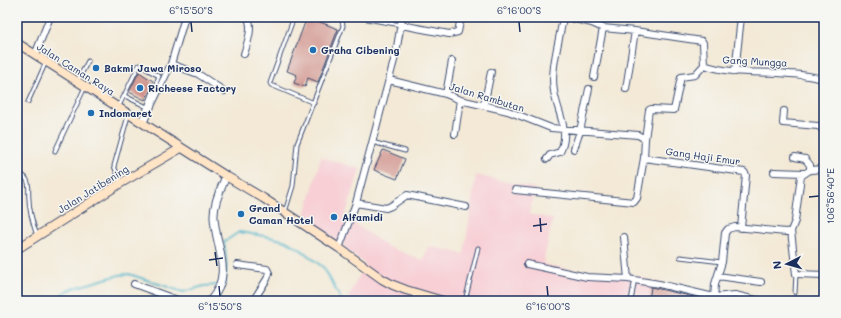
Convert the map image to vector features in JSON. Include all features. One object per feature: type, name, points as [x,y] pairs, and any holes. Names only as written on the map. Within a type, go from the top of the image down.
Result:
[{"type":"main road","name":"Jalan Caman Raya","points":[[17,44],[181,148],[286,212],[382,279],[414,297],[443,301]]},
{"type":"main road","name":"Jalan Jatibening","points":[[17,248],[121,183],[181,148]]},
{"type":"street","points":[[35,55],[50,17]]},
{"type":"street","points":[[142,122],[171,64],[185,17]]},
{"type":"street","points":[[244,54],[250,27],[250,21],[247,17]]},
{"type":"street","points":[[339,248],[356,203],[396,53],[402,17]]},
{"type":"street","points":[[401,25],[449,34],[458,32],[460,17]]},
{"type":"street","points":[[516,190],[634,202],[637,198],[644,158],[649,110],[674,110],[681,77],[694,75],[704,65],[702,41],[603,28],[593,20],[564,17],[555,59],[554,90],[565,130],[560,152],[550,155],[547,160]]},
{"type":"street","points":[[735,72],[741,17]]},
{"type":"street","points":[[594,77],[603,28]]},
{"type":"street","points":[[626,89],[635,31]]},
{"type":"street","points":[[446,94],[452,61]]},
{"type":"street","points":[[171,64],[198,74],[224,91]]},
{"type":"street","name":"Gang Mungga","points":[[704,65],[735,72],[791,74],[824,79]]},
{"type":"street","points":[[484,105],[491,72]]},
{"type":"street","name":"Jalan Rambutan","points":[[389,80],[446,94],[460,100],[508,111],[551,128],[638,135],[645,139]]},
{"type":"street","points":[[574,149],[580,131],[589,89]]},
{"type":"street","points":[[455,134],[460,100]]},
{"type":"street","points":[[784,111],[783,123],[818,126],[824,130]]},
{"type":"street","points":[[795,157],[805,159],[810,166],[807,172],[800,176],[795,221],[791,231],[796,274],[824,275]]},
{"type":"street","name":"Gang Haji Emur","points":[[644,158],[744,172],[746,175],[741,228]]},
{"type":"street","points":[[774,172],[807,172],[824,169]]},
{"type":"street","points":[[211,301],[216,294],[223,273],[221,251],[214,217],[214,206],[226,176]]},
{"type":"street","points":[[356,203],[386,208],[406,195],[466,207]]},
{"type":"street","points":[[714,299],[715,284],[722,262],[725,233],[728,229],[741,228],[786,232],[791,231]]},
{"type":"street","points":[[624,237],[628,279]]},
{"type":"street","points":[[527,264],[587,277],[628,279],[659,284],[714,299],[735,296],[760,301]]},
{"type":"street","points":[[237,265],[267,269],[269,273],[267,279],[253,301]]},
{"type":"street","points":[[718,276],[761,282]]},
{"type":"street","points":[[134,284],[180,301]]},
{"type":"lane","points":[[294,17],[270,83],[271,86],[314,103]]},
{"type":"lane","points":[[286,212],[293,186],[297,144],[343,26],[342,20],[339,17]]},
{"type":"lane","points":[[367,19],[401,25]]},
{"type":"lane","points":[[78,82],[88,61]]},
{"type":"lane","points":[[28,102],[46,62]]},
{"type":"lane","points":[[119,108],[138,65],[159,76],[142,122]]},
{"type":"lane","points":[[55,151],[85,87]]},
{"type":"lane","points":[[125,96],[147,107]]},
{"type":"lane","points":[[121,183],[114,166],[129,114]]},
{"type":"lane","points":[[372,142],[405,151]]},
{"type":"lane","points":[[17,174],[26,178],[28,181],[31,212],[37,236]]},
{"type":"lane","points":[[465,301],[478,248]]},
{"type":"lane","points":[[680,257],[722,262]]},
{"type":"lane","points":[[795,293],[796,274]]},
{"type":"lane","points":[[631,301],[634,284]]},
{"type":"shaded area","points":[[321,157],[360,169],[345,217],[388,247],[423,260],[428,246],[464,254],[476,175],[535,188],[529,214],[553,219],[543,264],[588,273],[626,273],[697,295],[696,301],[360,301],[348,298],[365,264],[305,216]]},
{"type":"building","name":"Graha Cibening","points":[[307,17],[338,29],[318,82],[308,78],[305,87],[294,83],[297,75],[287,71]]},
{"type":"building","name":"Richeese Factory","points":[[139,72],[153,81],[151,84],[152,87],[145,100],[129,92]]},
{"type":"building","points":[[383,150],[405,159],[397,179],[374,170]]},
{"type":"building","points":[[651,287],[694,297],[694,301],[649,301]]},
{"type":"waterway","points":[[222,284],[225,284],[226,274],[224,242],[239,232],[286,241],[300,249],[324,268],[342,301]]},
{"type":"waterway","points":[[57,301],[63,293],[74,288],[119,275],[129,274],[183,292],[204,286],[218,285]]},
{"type":"place","name":"Graha Cibening","points":[[313,50]]},
{"type":"place","name":"Bakmi Jawa Miroso","points":[[96,68]]},
{"type":"place","name":"Richeese Factory","points":[[140,88]]},
{"type":"place","name":"Indomaret","points":[[91,113]]},
{"type":"place","name":"Grand Caman Hotel","points":[[241,214]]},
{"type":"place","name":"Alfamidi","points":[[334,217]]}]
